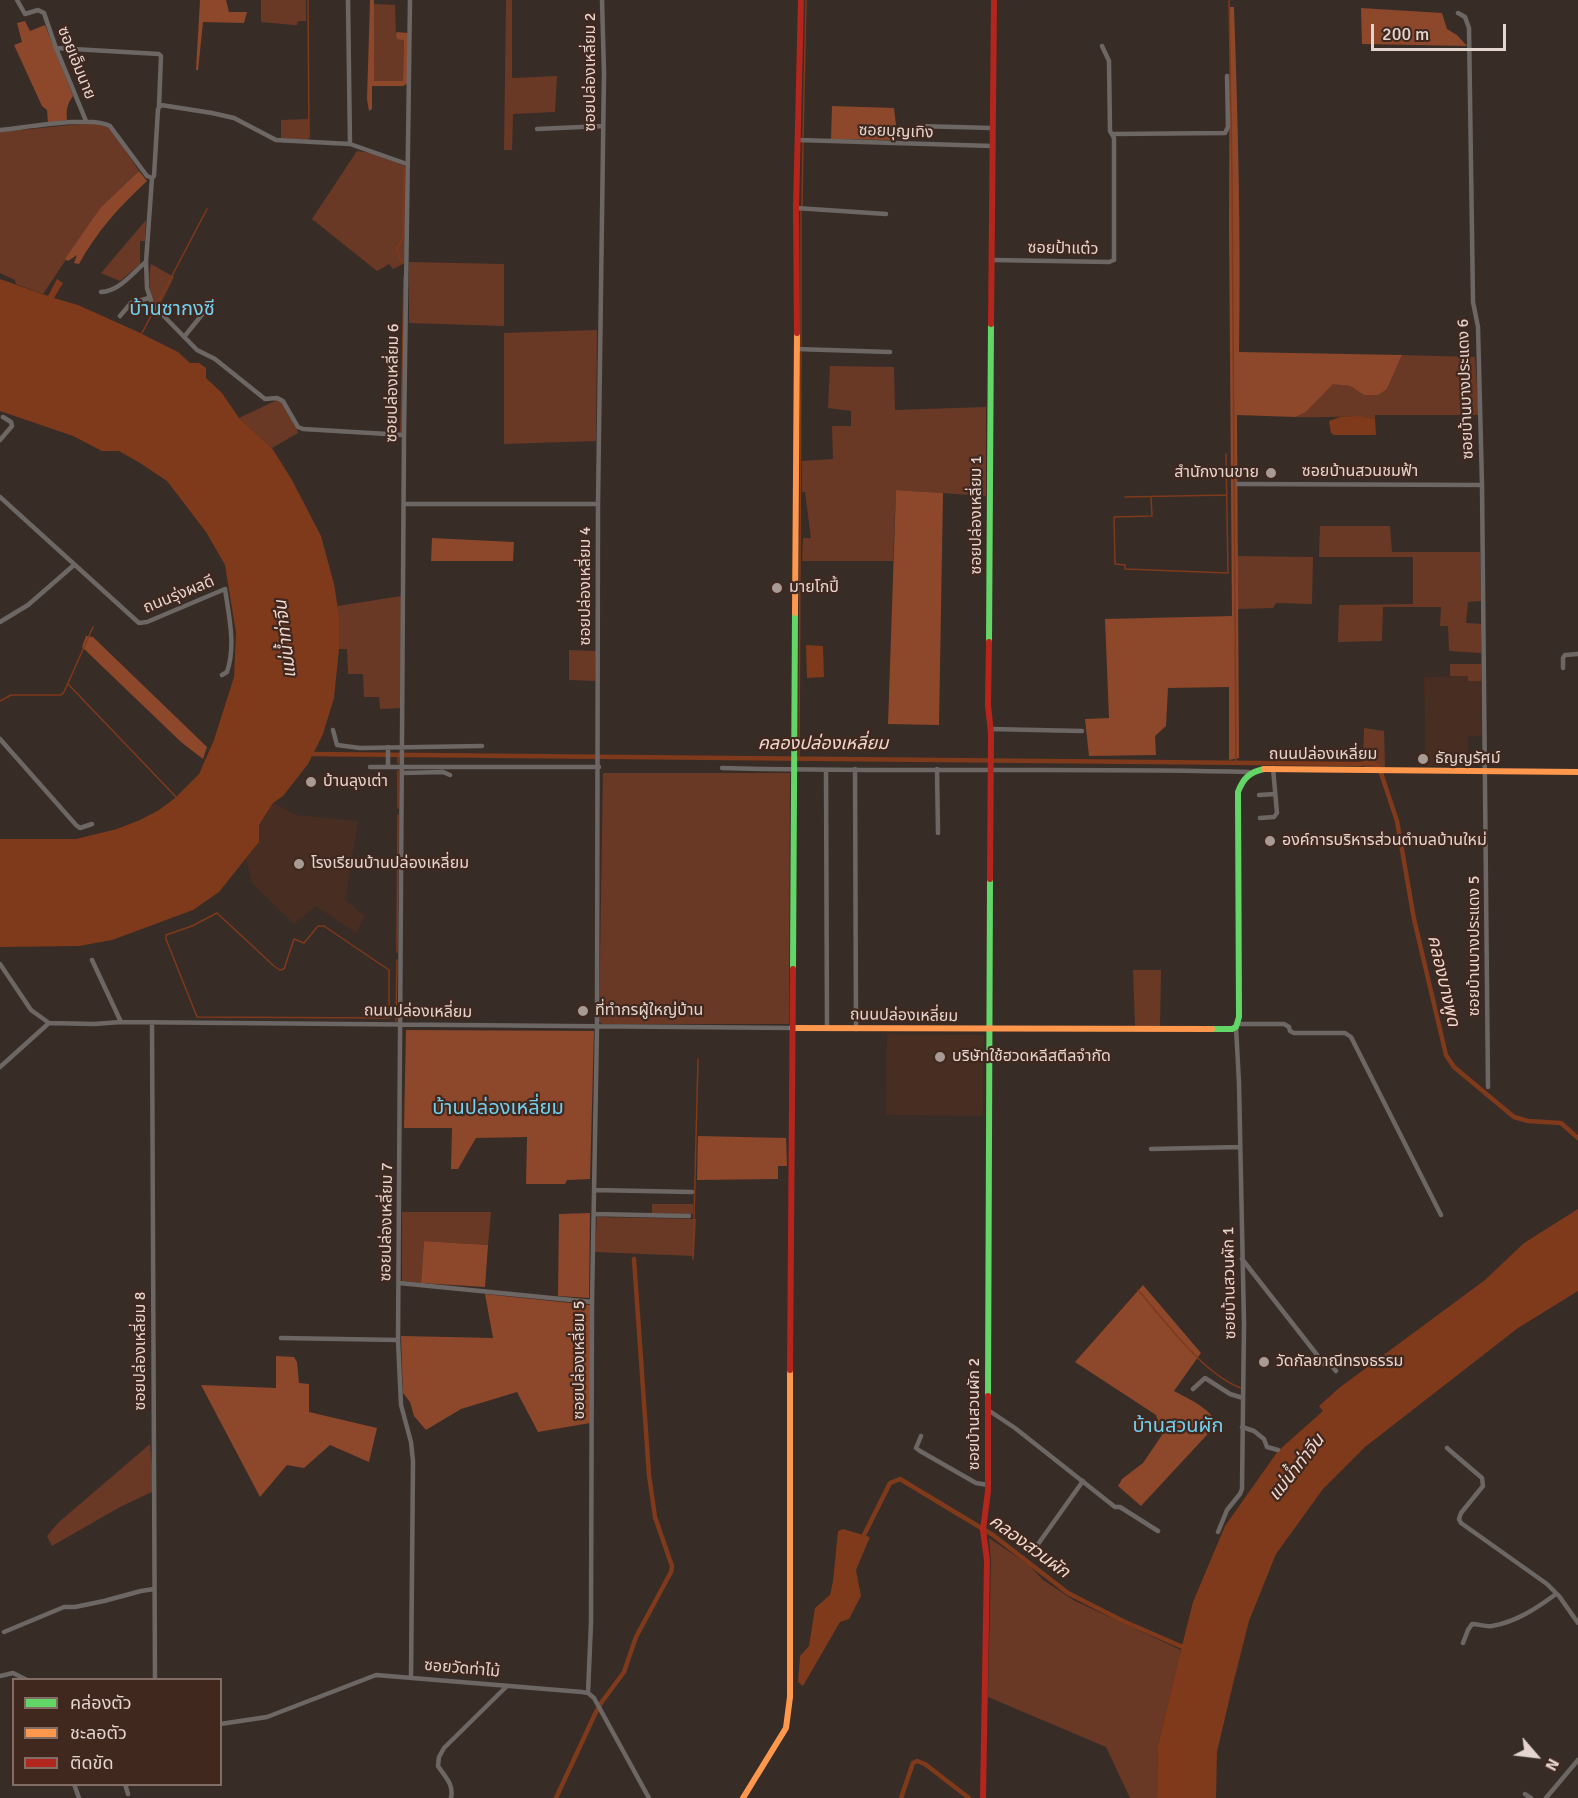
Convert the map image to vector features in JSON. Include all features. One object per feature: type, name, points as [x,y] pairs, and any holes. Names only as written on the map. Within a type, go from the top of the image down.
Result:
[{"type":"street","name":"ซอยเอ็มนาย","points":[[17,0],[25,14],[38,10],[44,13],[86,121]]},
{"type":"street","points":[[348,0],[350,144]]},
{"type":"street","name":"ซอยปล่องเหลี่ยม 6","points":[[403,767],[404,435],[410,0]]},
{"type":"street","name":"ซอยปล่องเหลี่ยม 2","points":[[602,0],[603,145]]},
{"type":"street","points":[[743,1798],[786,1728],[790,1696],[793,758],[799,349],[796,208],[801,0]]},
{"type":"street","name":"ซอยปล่องเหลี่ยม 1","points":[[988,1030],[990,729],[988,705],[994,0]]},
{"type":"street","name":"ซอยบ้านบางประแดง 6","points":[[1458,13],[1465,17],[1469,28],[1473,302],[1478,327],[1482,485],[1485,770]]},
{"type":"street","points":[[1102,46],[1109,61],[1110,131],[1113,134],[1225,133],[1228,127],[1227,76]]},
{"type":"street","points":[[56,48],[159,54],[161,60],[159,106],[146,262],[149,298],[155,309],[201,353],[215,359],[265,399],[277,398],[283,401],[295,424],[303,429],[404,435]]},
{"type":"street","points":[[159,106],[234,118],[276,140],[350,144],[407,164]]},
{"type":"street","points":[[0,130],[98,121],[110,126],[147,176],[152,178]]},
{"type":"street","points":[[537,129],[603,126]]},
{"type":"street","points":[[917,126],[992,128]]},
{"type":"street","name":"ซอยป้าแต๋ว","points":[[993,260],[1109,262],[1114,260],[1113,134]]},
{"type":"street","name":"ซอยบุญเทิง","points":[[799,140],[992,146]]},
{"type":"street","name":"ซอยปล่องเหลี่ยม 4","points":[[597,1028],[598,504],[603,145]]},
{"type":"street","points":[[796,208],[886,214]]},
{"type":"street","points":[[101,292],[112,291],[118,287],[146,262]]},
{"type":"street","points":[[120,316],[131,303],[149,298]]},
{"type":"street","points":[[184,338],[213,301]]},
{"type":"street","points":[[799,349],[890,352]]},
{"type":"street","points":[[0,440],[12,426],[11,422],[3,417]]},
{"type":"street","name":"ซอยบ้านสวนชมฟ้า","points":[[1238,484],[1482,485]]},
{"type":"street","name":"ถนนรุ่งผลดี","points":[[0,497],[139,623],[147,622],[225,589],[230,620],[231,656],[228,670],[222,675]]},
{"type":"street","points":[[404,504],[598,504]]},
{"type":"street","points":[[0,622],[28,605],[74,565]]},
{"type":"street","points":[[1563,668],[1565,655],[1578,654]]},
{"type":"street","points":[[990,729],[1083,731]]},
{"type":"street","points":[[333,730],[334,741],[338,746],[388,750],[482,746]]},
{"type":"street","points":[[0,739],[76,825],[80,828],[92,824]]},
{"type":"street","points":[[388,750],[388,764]]},
{"type":"street","points":[[370,767],[388,764],[450,775]]},
{"type":"street","points":[[403,767],[598,767]]},
{"type":"street","name":"ซอยปล่องเหลี่ยม 7","points":[[403,767],[398,1340],[401,1405],[411,1442],[413,1461],[411,1677]]},
{"type":"street","points":[[722,768],[855,770],[990,767],[1249,772]]},
{"type":"street","name":"ถนนปล่องเหลี่ยม","points":[[49,1023],[1228,1030],[1237,1025],[1238,792],[1249,772],[1259,768],[1273,768],[1578,772]]},
{"type":"street","points":[[1260,818],[1276,816],[1273,768]]},
{"type":"street","points":[[937,769],[938,833]]},
{"type":"street","points":[[826,770],[827,1029]]},
{"type":"street","points":[[855,770],[856,1029]]},
{"type":"street","name":"ซอยบ้านบางประแดง 5","points":[[1485,770],[1488,1087]]},
{"type":"street","points":[[1259,795],[1275,794]]},
{"type":"street","points":[[92,960],[121,1022]]},
{"type":"street","points":[[0,964],[31,1010],[49,1023],[0,1067]]},
{"type":"street","name":"ซอยปล่องเหลี่ยม 8","points":[[152,1023],[155,1678]]},
{"type":"street","points":[[1237,1025],[1284,1024],[1293,1033],[1345,1033],[1351,1037],[1441,1215]]},
{"type":"street","name":"ซอยบ้านสวนผัก 1","points":[[1218,1532],[1224,1515],[1242,1489],[1242,1259],[1237,1025]]},
{"type":"street","name":"ซอยปล่องเหลี่ยม 5","points":[[588,1693],[591,1613],[592,1302],[597,1028]]},
{"type":"street","name":"ซอยบ้านสวนผัก 2","points":[[983,1798],[987,1560],[983,1528],[988,1485],[988,1030]]},
{"type":"street","points":[[1151,1149],[1240,1147]]},
{"type":"street","points":[[594,1190],[692,1192]]},
{"type":"street","points":[[594,1214],[689,1216]]},
{"type":"street","points":[[1242,1259],[1325,1365],[1332,1366],[1336,1371]]},
{"type":"street","points":[[399,1283],[592,1302]]},
{"type":"street","points":[[281,1338],[398,1340]]},
{"type":"street","points":[[1193,1389],[1205,1378],[1230,1394],[1243,1396]]},
{"type":"street","points":[[988,1410],[1015,1428],[1115,1507],[1120,1507],[1158,1531]]},
{"type":"street","points":[[1242,1427],[1264,1438],[1267,1447],[1278,1450]]},
{"type":"street","points":[[921,1436],[916,1445],[920,1451],[976,1483],[988,1485]]},
{"type":"street","points":[[1447,1448],[1484,1482],[1461,1514],[1461,1523],[1547,1584],[1578,1623]]},
{"type":"street","points":[[1036,1547],[1083,1481]]},
{"type":"street","points":[[4,1632],[64,1607],[75,1607],[154,1589]]},
{"type":"street","points":[[1463,1643],[1473,1624],[1488,1627],[1512,1620],[1534,1610],[1556,1594]]},
{"type":"street","points":[[0,1676],[13,1673],[23,1678]]},
{"type":"street","name":"ซอยวัดท่าไม้","points":[[222,1724],[267,1717],[376,1675],[588,1693]]},
{"type":"street","points":[[451,1798],[450,1783],[438,1766],[442,1752],[453,1737],[507,1686]]},
{"type":"street","points":[[588,1693],[592,1695],[649,1798]]},
{"type":"street","points":[[1546,1798],[1578,1760]]},
{"type":"street","points":[[124,1786],[128,1794]]},
{"type":"street","points":[[1525,1794],[1531,1798]]},
{"type":"shaded area","points":[[200,0],[226,0],[229,12],[247,12],[244,23],[203,22],[198,70],[196,70]]},
{"type":"shaded area","points":[[261,0],[306,0],[306,21],[298,21],[297,25],[261,22]]},
{"type":"shaded area","points":[[370,0],[374,0],[374,81],[403,81],[404,40],[397,39],[396,34],[397,32],[408,33],[407,84],[372,86],[372,109],[369,111],[367,99]]},
{"type":"shaded area","points":[[506,0],[512,0],[512,78],[557,76],[555,112],[513,114],[512,150],[504,150]]},
{"type":"shaded area","points":[[374,4],[395,5],[396,34],[404,39],[403,81],[374,81]]},
{"type":"shaded area","points":[[1230,7],[1234,7],[1237,93],[1239,352],[1402,355],[1387,389],[1378,395],[1364,395],[1350,386],[1333,384],[1306,412],[1296,417],[1237,415],[1239,758],[1229,760],[1229,687],[1168,688],[1166,726],[1155,736],[1156,755],[1089,756],[1085,719],[1109,718],[1105,619],[1232,616]]},
{"type":"shaded area","points":[[1361,8],[1442,13],[1447,29],[1457,35],[1467,46],[1362,44]]},
{"type":"shaded area","points":[[25,21],[30,31],[45,25],[73,96],[67,107],[67,120],[48,123],[47,110],[42,106],[14,45],[22,42],[17,23]]},
{"type":"shaded area","points":[[832,106],[894,108],[896,125],[894,140],[831,139]]},
{"type":"shaded area","points":[[308,119],[308,140],[281,138],[281,120]]},
{"type":"shaded area","points":[[101,122],[113,131],[139,171],[101,207],[43,294],[16,284],[15,280],[0,273],[0,132]]},
{"type":"shaded area","points":[[357,151],[372,153],[405,166],[405,257],[403,264],[393,269],[389,264],[377,271],[312,219]]},
{"type":"shaded area","points":[[139,171],[147,181],[110,219],[79,264],[74,263],[77,255],[68,261],[65,259],[101,207]]},
{"type":"shaded area","points":[[146,220],[145,241],[140,241],[140,264],[120,281],[101,273]]},
{"type":"shaded area","points":[[409,262],[504,264],[504,326],[409,323]]},
{"type":"shaded area","points":[[151,264],[174,277],[158,309],[150,288]]},
{"type":"shaded area","points":[[597,330],[596,441],[504,444],[504,333]]},
{"type":"shaded area","points":[[1402,355],[1475,357],[1479,415],[1375,415],[1375,419],[1296,417],[1306,412],[1333,383],[1350,386],[1364,395],[1387,389]]},
{"type":"shaded area","points":[[830,366],[894,367],[895,410],[986,407],[986,496],[896,490],[893,561],[802,561],[803,538],[811,538],[805,492],[802,492],[802,461],[833,459],[832,426],[851,426],[851,411],[828,408]]},
{"type":"shaded area","points":[[281,400],[298,433],[272,448],[239,418]]},
{"type":"shaded area","points":[[896,490],[943,493],[939,725],[888,724]]},
{"type":"shaded area","points":[[1320,526],[1390,526],[1392,552],[1480,552],[1481,601],[1468,602],[1466,623],[1482,624],[1481,653],[1449,651],[1448,626],[1440,626],[1441,607],[1383,607],[1382,641],[1338,642],[1339,605],[1413,604],[1413,557],[1319,557]]},
{"type":"shaded area","points":[[432,538],[514,542],[513,561],[431,561]]},
{"type":"shaded area","points":[[1237,556],[1313,557],[1312,604],[1276,603],[1273,608],[1238,609]]},
{"type":"shaded area","points":[[401,596],[401,708],[380,709],[379,697],[364,697],[363,674],[348,674],[347,649],[339,649],[338,606]]},
{"type":"shaded area","points":[[86,636],[93,637],[207,747],[203,759],[181,742],[82,647]]},
{"type":"shaded area","points":[[569,650],[596,651],[595,681],[569,680]]},
{"type":"shaded area","points":[[1450,664],[1482,664],[1481,681],[1468,681],[1468,676],[1450,676]]},
{"type":"shaded area","points":[[1468,676],[1468,681],[1481,681],[1483,736],[1468,736],[1469,766],[1426,766],[1424,677]]},
{"type":"shaded area","points":[[1364,728],[1384,731],[1385,767],[1365,767],[1363,765]]},
{"type":"shaded area","points":[[603,773],[790,773],[789,1024],[602,1024],[599,1021]]},
{"type":"shaded area","name":"โรงเรียนบ้านปล่องเหลี่ยม","points":[[273,803],[296,815],[358,821],[345,900],[365,916],[356,933],[316,906],[294,924],[252,883],[246,859],[259,842],[259,825]]},
{"type":"shaded area","points":[[1133,970],[1161,970],[1160,1026],[1135,1026]]},
{"type":"shaded area","points":[[406,1030],[594,1031],[590,1179],[567,1180],[565,1184],[526,1184],[527,1137],[476,1138],[458,1169],[451,1169],[452,1128],[404,1128]]},
{"type":"shaded area","points":[[887,1034],[984,1035],[983,1116],[886,1115]]},
{"type":"shaded area","points":[[698,1136],[786,1138],[787,1166],[778,1166],[778,1179],[697,1180]]},
{"type":"shaded area","points":[[652,1204],[693,1204],[693,1214],[652,1213]]},
{"type":"shaded area","points":[[402,1212],[491,1212],[488,1245],[424,1241],[421,1283],[402,1281]]},
{"type":"shaded area","points":[[590,1213],[589,1298],[558,1296],[559,1214]]},
{"type":"shaded area","points":[[597,1217],[696,1219],[694,1256],[595,1252]]},
{"type":"shaded area","points":[[424,1241],[488,1245],[485,1287],[421,1283]]},
{"type":"shaded area","points":[[1143,1285],[1201,1353],[1174,1391],[1204,1409],[1217,1424],[1141,1506],[1118,1486],[1122,1479],[1143,1463],[1162,1435],[1156,1415],[1075,1362]]},
{"type":"shaded area","points":[[485,1294],[590,1305],[590,1423],[538,1432],[517,1392],[461,1409],[426,1430],[414,1416],[410,1402],[403,1393],[401,1336],[493,1338]]},
{"type":"shaded area","points":[[276,1356],[294,1357],[297,1362],[299,1383],[309,1384],[309,1412],[377,1428],[369,1462],[330,1445],[304,1468],[287,1465],[260,1497],[201,1385],[276,1388]]},
{"type":"shaded area","points":[[150,1444],[154,1491],[120,1507],[52,1546],[47,1536],[59,1522]]},
{"type":"shaded area","points":[[989,1538],[1029,1565],[1043,1580],[1075,1601],[1181,1650],[1158,1745],[1157,1798],[1130,1798],[1106,1747],[988,1697],[991,1560]]},
{"type":"water","name":"แม่น้ำท่าจีน","points":[[0,279],[48,296],[57,279],[63,283],[54,298],[78,305],[136,331],[178,352],[190,363],[199,363],[206,368],[206,378],[222,393],[239,418],[272,448],[292,480],[321,536],[334,584],[339,615],[339,649],[334,698],[323,734],[308,764],[283,796],[273,803],[259,825],[259,842],[219,892],[193,910],[112,940],[79,946],[0,947],[0,839],[76,839],[117,829],[140,820],[175,798],[199,774],[214,740],[234,677],[236,633],[225,565],[206,532],[167,481],[119,451],[102,451],[73,436],[0,411]]},
{"type":"water","points":[[1359,416],[1375,419],[1376,435],[1334,435],[1331,433],[1329,421],[1340,417]]},
{"type":"water","points":[[806,645],[823,646],[824,677],[807,678]]},
{"type":"water","name":"แม่น้ำท่าจีน","points":[[1578,1209],[1578,1291],[1518,1328],[1365,1447],[1323,1489],[1276,1554],[1249,1621],[1233,1684],[1217,1752],[1216,1798],[1157,1798],[1158,1745],[1193,1602],[1225,1526],[1278,1451],[1323,1411],[1319,1406],[1339,1388],[1485,1280],[1524,1243]]},
{"type":"water","points":[[843,1529],[870,1537],[856,1570],[861,1596],[849,1619],[840,1622],[803,1686],[798,1682],[800,1656],[809,1646],[815,1608],[830,1595],[838,1531]]},
{"type":"waterway","points":[[308,0],[309,138]]},
{"type":"waterway","points":[[803,137],[806,0]]},
{"type":"waterway","points":[[1229,0],[1236,761]]},
{"type":"waterway","points":[[802,206],[803,142]]},
{"type":"waterway","points":[[404,168],[403,239],[397,248],[400,259],[404,263]]},
{"type":"waterway","points":[[142,333],[207,209]]},
{"type":"waterway","points":[[801,211],[801,347]]},
{"type":"waterway","points":[[401,432],[404,277]]},
{"type":"waterway","points":[[799,758],[801,352]]},
{"type":"waterway","points":[[1151,497],[1152,516],[1114,517],[1115,564],[1125,565],[1125,569],[1228,573],[1226,454]]},
{"type":"waterway","points":[[1125,497],[1226,495]]},
{"type":"waterway","points":[[0,701],[11,695],[61,695],[93,627]]},
{"type":"waterway","points":[[68,684],[177,798]]},
{"type":"waterway","name":"คลองปล่องเหลี่ยม","points":[[309,754],[1371,763],[1380,770],[1397,821],[1414,919],[1446,1055],[1454,1067],[1514,1117],[1528,1121],[1561,1123],[1578,1138]]},
{"type":"waterway","name":"คลองปล่องเหลี่ยม","points":[[398,755],[398,763]]},
{"type":"waterway","points":[[398,771],[398,808]]},
{"type":"waterway","points":[[397,952],[398,815]]},
{"type":"waterway","points":[[217,913],[280,970],[284,969],[294,939],[304,943],[318,926],[324,926],[389,970],[389,1018],[197,1017],[166,935],[192,926],[217,913]]},
{"type":"waterway","points":[[396,1021],[397,960]]},
{"type":"waterway","points":[[693,1259],[698,1059]]},
{"type":"waterway","points":[[556,1798],[595,1714],[624,1672],[636,1637],[671,1572],[672,1566],[655,1517],[649,1475],[634,1259]]},
{"type":"waterway","points":[[1138,1290],[1199,1359],[1227,1381],[1241,1388]]},
{"type":"waterway","name":"คลองสวนผัก","points":[[864,1535],[890,1483],[900,1479],[993,1535],[1068,1593],[1123,1621],[1185,1648]]},
{"type":"waterway","name":"คลองสวนผัก","points":[[901,1798],[913,1763],[917,1761],[925,1764],[969,1798]]},
{"type":"traffic: fast","points":[[989,642],[991,324]]},
{"type":"traffic: fast","points":[[793,969],[795,613]]},
{"type":"traffic: fast","points":[[1212,1029],[1232,1029],[1236,1027],[1239,1017],[1238,792],[1247,777],[1264,769]]},
{"type":"traffic: fast","points":[[988,1396],[990,879]]},
{"type":"traffic: slow","points":[[795,613],[797,333]]},
{"type":"traffic: slow","points":[[1264,769],[1578,772]]},
{"type":"traffic: slow","points":[[792,1028],[1212,1029]]},
{"type":"traffic: slow","points":[[743,1798],[786,1728],[790,1697],[790,1370]]},
{"type":"traffic: jam","points":[[797,333],[796,208],[801,0]]},
{"type":"traffic: jam","points":[[991,324],[994,0]]},
{"type":"traffic: jam","points":[[989,642],[990,879]]},
{"type":"traffic: jam","points":[[790,1370],[793,969]]},
{"type":"traffic: jam","points":[[983,1798],[987,1560],[983,1530],[988,1491],[988,1396]]},
{"type":"place","name":"สำนักงานขาย","points":[[1271,473]]},
{"type":"place","name":"มายโกปี้","points":[[777,588]]},
{"type":"place","name":"ธัญญรัศม์","points":[[1423,759]]},
{"type":"place","name":"บ้านลุงเต่า","points":[[311,782]]},
{"type":"place","name":"องค์การบริหารส่วนตำบลบ้านใหม่","points":[[1270,841]]},
{"type":"place","name":"โรงเรียนบ้านปล่องเหลี่ยม","points":[[299,864]]},
{"type":"place","name":"ที่ทำกรผู้ใหญ่บ้าน","points":[[583,1011]]},
{"type":"place","name":"บริษัทใช้ฮวดหลีสตีลจำกัด","points":[[940,1057]]},
{"type":"place","name":"วัดกัลยาณีทรงธรรม","points":[[1264,1362]]},
{"type":"district","name":"บ้านซากงซี","points":[[172,310]]},
{"type":"district","name":"บ้านปล่องเหลี่ยม","points":[[498,1109]]},
{"type":"district","name":"บ้านสวนผัก","points":[[1178,1427]]},
{"type":"water label","name":"คลองบางพูด","points":[[1443,981]]}]
